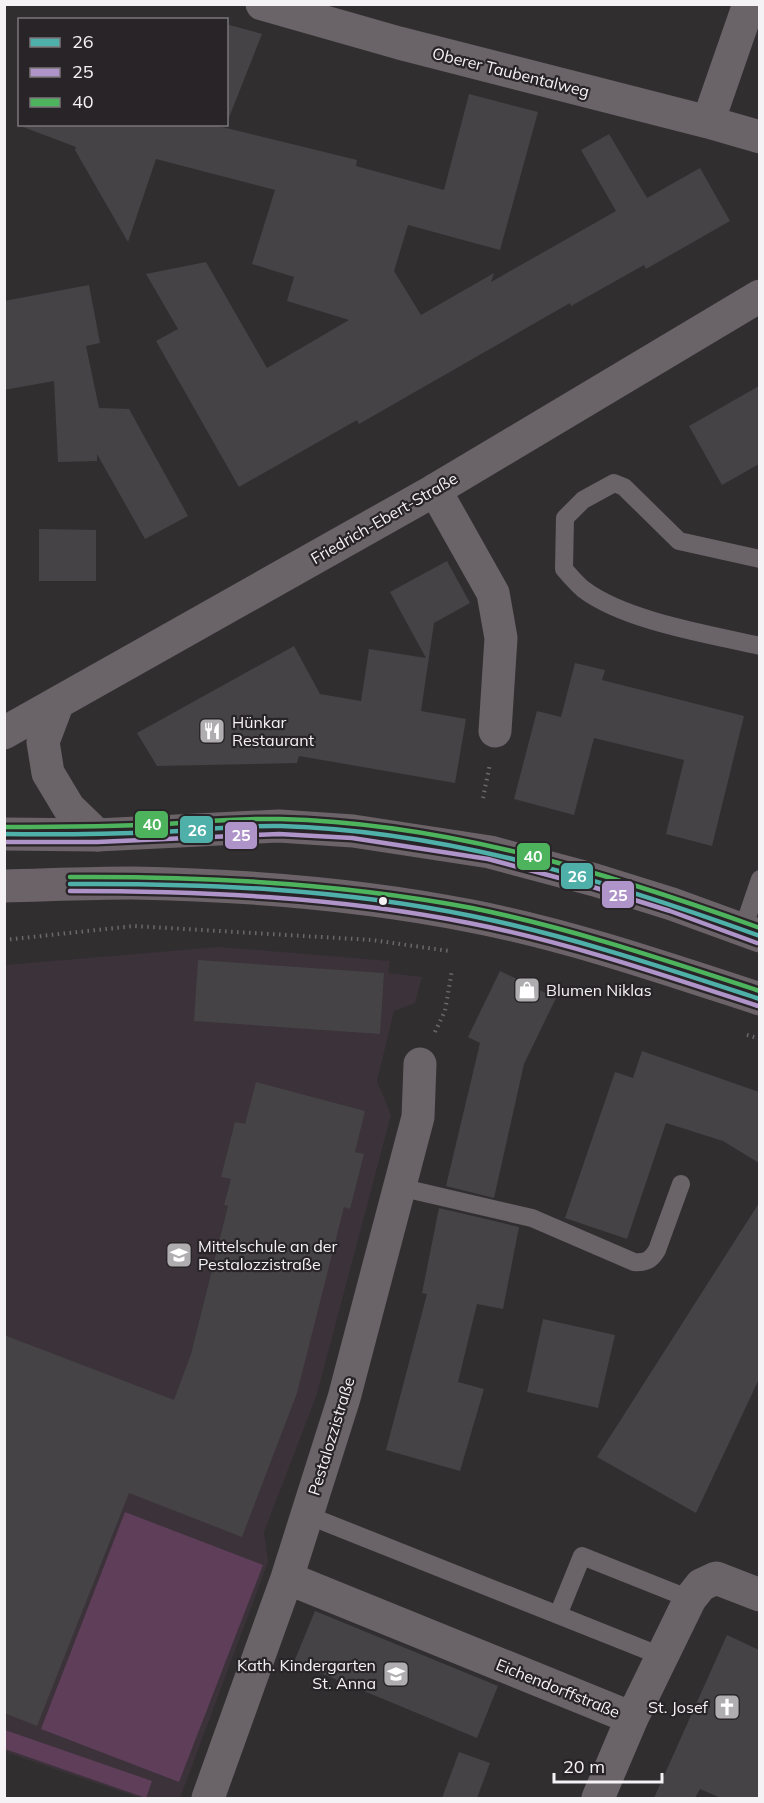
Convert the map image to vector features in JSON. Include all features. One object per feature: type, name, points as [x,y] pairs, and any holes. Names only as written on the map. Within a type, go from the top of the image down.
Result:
[{"type":"main road","points":[[4,834],[97,836],[279,826],[352,831],[490,852],[617,886],[751,932]]},
{"type":"main road","points":[[4,886],[132,883],[246,889],[383,901],[472,916],[564,938],[759,999]]},
{"type":"street","name":"Oberer Taubentalweg","points":[[262,4],[410,46],[759,137]]},
{"type":"street","points":[[708,122],[749,4]]},
{"type":"street","name":"Friedrich-Ebert-Straße","points":[[4,733],[435,490],[759,296]]},
{"type":"street","points":[[435,490],[493,593],[501,638],[493,743]]},
{"type":"street","points":[[57,705],[43,742],[48,773],[69,808],[97,836]]},
{"type":"street","name":"Pestalozzistraße","points":[[208,1798],[287,1578],[344,1398],[418,1117],[420,1064]]},
{"type":"street","name":"Eichendorffstraße","points":[[287,1578],[632,1718],[690,1599],[701,1585],[716,1578],[759,1595]]},
{"type":"street","points":[[598,1798],[632,1718]]},
{"type":"lane","points":[[759,559],[680,541],[624,487],[614,483],[584,500],[565,518],[564,569],[584,590],[616,608],[670,626],[759,646]]},
{"type":"lane","points":[[751,932],[759,879]]},
{"type":"lane","points":[[399,1187],[532,1218],[634,1262],[644,1263],[652,1258],[657,1250],[681,1184]]},
{"type":"lane","points":[[307,1515],[662,1656]]},
{"type":"lane","points":[[558,1615],[582,1556],[690,1599]]},
{"type":"path","points":[[483,798],[493,743]]},
{"type":"path","points":[[4,939],[134,926],[372,940],[453,951]]},
{"type":"path","points":[[446,1011],[452,970]]},
{"type":"path","points":[[737,1031],[759,1039]]},
{"type":"shaded area","name":"Mittelschule an der Pestalozzistraße","points":[[219,947],[390,961],[388,973],[422,977],[415,1003],[394,1011],[377,1081],[391,1115],[317,1394],[264,1532],[268,1562],[180,1798],[140,1798],[5,1752],[5,965]]},
{"type":"shaded area","points":[[125,1512],[263,1565],[179,1782],[41,1729]]},
{"type":"shaded area","points":[[5,1730],[152,1781],[146,1798],[5,1749]]},
{"type":"building","points":[[228,25],[262,34],[228,120]]},
{"type":"building","points":[[469,94],[538,112],[500,250],[408,225],[394,271],[421,315],[494,273],[491,282],[616,211],[581,150],[609,134],[647,198],[700,168],[730,221],[646,269],[644,265],[571,306],[570,303],[359,424],[357,420],[239,487],[156,341],[178,329],[146,274],[206,262],[267,368],[349,320],[287,301],[294,277],[252,264],[275,190],[156,159],[128,242],[75,150],[76,147],[23,126],[218,126],[357,160],[356,166],[444,190]]},
{"type":"building","points":[[89,285],[100,343],[86,346],[99,408],[129,409],[188,516],[145,539],[97,454],[97,461],[58,462],[54,381],[4,390],[4,301]]},
{"type":"building","points":[[759,386],[759,464],[722,485],[689,426]]},
{"type":"building","points":[[39,529],[96,530],[96,581],[39,581]]},
{"type":"building","points":[[447,561],[470,603],[434,623],[421,711],[466,719],[455,783],[299,756],[297,763],[157,766],[137,733],[294,646],[320,694],[361,701],[369,649],[426,658],[390,592]]},
{"type":"building","points":[[575,663],[605,670],[602,680],[744,716],[712,846],[666,834],[684,760],[594,738],[574,815],[514,799],[537,711],[561,717]]},
{"type":"building","points":[[198,960],[384,973],[380,1034],[194,1021]]},
{"type":"building","points":[[500,971],[556,998],[524,1064],[494,1198],[446,1186],[480,1043],[468,1037]]},
{"type":"building","points":[[642,1051],[759,1092],[759,1163],[723,1141],[666,1123],[627,1239],[565,1218],[615,1072],[633,1078]]},
{"type":"building","points":[[256,1082],[365,1111],[355,1152],[364,1154],[350,1209],[344,1207],[297,1393],[242,1537],[129,1493],[37,1726],[4,1713],[4,1335],[174,1400],[191,1354],[228,1206],[224,1205],[231,1179],[221,1177],[235,1122],[245,1124]]},
{"type":"building","points":[[759,1203],[759,1379],[696,1513],[597,1457]]},
{"type":"building","points":[[439,1208],[519,1227],[503,1309],[477,1304],[458,1382],[484,1389],[460,1471],[386,1450],[427,1294],[422,1293]]},
{"type":"building","points":[[543,1319],[615,1335],[598,1408],[527,1392]]},
{"type":"building","name":"Kath. Kindergarten St. Anna","points":[[315,1611],[498,1686],[477,1738],[294,1662]]},
{"type":"building","name":"St. Josef","points":[[727,1635],[759,1650],[759,1798],[721,1798],[700,1789],[695,1798],[654,1798]]},
{"type":"building","points":[[459,1752],[490,1763],[477,1798],[442,1798]]},
{"type":"transit line","name":"40","points":[[4,827],[123,826],[280,819],[403,830],[464,840],[584,870],[760,928]]},
{"type":"transit line","name":"26","points":[[4,834],[163,832],[281,826],[404,837],[464,848],[584,878],[760,936]]},
{"type":"transit line","name":"25","points":[[4,842],[97,842],[279,834],[352,838],[488,859],[593,887],[670,911],[757,943]]},
{"type":"transit line","name":"40","points":[[70,877],[171,878],[272,883],[422,899],[545,925],[617,945],[760,991]]},
{"type":"transit line","name":"26","points":[[70,884],[171,885],[272,890],[373,899],[423,907],[509,924],[581,943],[760,999]]},
{"type":"transit line","name":"25","points":[[70,891],[170,892],[270,897],[420,914],[506,931],[578,949],[758,1006]]},
{"type":"place","name":"Hünkar Restaurant","points":[[212,731]]},
{"type":"place","name":"Blumen Niklas","points":[[527,990]]},
{"type":"place","name":"Mittelschule an der Pestalozzistraße","points":[[179,1255]]},
{"type":"place","name":"Kath. Kindergarten St. Anna","points":[[396,1674]]},
{"type":"place","name":"St. Josef","points":[[727,1707]]}]
